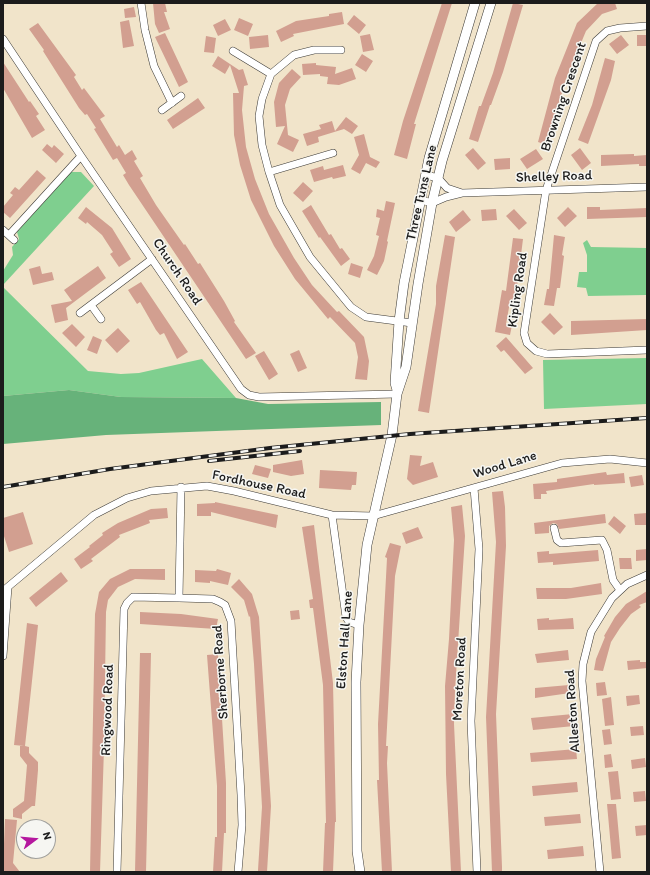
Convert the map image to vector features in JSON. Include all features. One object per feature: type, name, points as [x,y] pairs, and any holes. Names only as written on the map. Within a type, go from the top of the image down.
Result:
[{"type":"street","points":[[141,3],[145,30],[154,66],[172,103]]},
{"type":"street","name":"Three Tuns Lane","points":[[397,394],[395,383],[399,322],[404,283],[426,175],[475,3]]},
{"type":"street","name":"Three Tuns Lane","points":[[392,435],[397,394],[406,367],[432,203],[438,178],[491,3]]},
{"type":"street","name":"Browning Crescent","points":[[546,190],[596,41],[607,31],[620,28],[647,26]]},
{"type":"street","name":"Church Road","points":[[3,39],[81,156],[241,389],[249,395],[267,397],[397,394]]},
{"type":"street","points":[[233,50],[271,74]]},
{"type":"street","points":[[341,50],[314,50],[294,55],[271,74],[262,100],[260,116],[262,145],[269,172],[280,205],[310,257],[351,307],[366,317],[412,323]]},
{"type":"street","points":[[162,110],[181,96]]},
{"type":"street","points":[[269,172],[333,153]]},
{"type":"street","points":[[3,230],[12,238],[81,156]]},
{"type":"street","name":"Shelley Road","points":[[426,175],[438,178],[447,188],[462,193]]},
{"type":"street","name":"Shelley Road","points":[[432,203],[446,197],[462,193],[647,187]]},
{"type":"street","name":"Kipling Road","points":[[546,190],[524,333],[527,343],[536,351],[547,354],[647,350]]},
{"type":"street","points":[[421,200],[432,203]]},
{"type":"street","points":[[80,313],[152,259]]},
{"type":"street","points":[[91,305],[101,319]]},
{"type":"street","name":"Elston Hall Lane","points":[[355,872],[357,851],[356,682],[359,625],[367,545],[392,435]]},
{"type":"street","name":"Wood Lane","points":[[373,516],[562,463],[610,459],[647,463]]},
{"type":"street","name":"Fordhouse Road","points":[[6,589],[94,515],[127,498],[141,493],[181,487],[207,486],[234,491],[332,515],[373,516]]},
{"type":"street","points":[[179,598],[181,487]]},
{"type":"street","name":"Moreton Road","points":[[474,488],[479,549],[471,721],[477,872]]},
{"type":"street","points":[[332,515],[346,617],[349,622],[359,625]]},
{"type":"street","points":[[554,528],[557,540],[561,543],[602,540],[607,550],[613,580],[620,590]]},
{"type":"street","name":"Alleston Road","points":[[600,872],[582,680],[582,664],[591,632],[612,598],[627,584],[647,575]]},
{"type":"street","points":[[3,656],[6,589]]},
{"type":"street","name":"Ringwood Road","points":[[117,872],[124,609],[133,597],[179,598]]},
{"type":"street","name":"Sherborne Road","points":[[179,598],[213,599],[220,602],[225,606],[231,621],[242,825],[238,872]]},
{"type":"street","name":"Elston Hall Lane","points":[[357,851],[360,872]]},
{"type":"green space","points":[[70,172],[81,172],[94,186],[3,285],[3,271],[13,255],[12,247],[19,239],[17,232]]},
{"type":"green space","points":[[587,240],[591,247],[647,248],[646,295],[588,296],[586,288],[577,287],[579,272],[587,272],[587,255],[583,243]]},
{"type":"green space","points":[[3,287],[88,371],[121,374],[139,373],[202,359],[236,398],[121,397],[69,390],[3,396]]},
{"type":"green space","points":[[647,358],[647,404],[544,409],[543,360]]},
{"type":"green space","points":[[69,390],[121,397],[236,398],[268,404],[381,402],[381,425],[106,435],[3,444],[3,396]]},
{"type":"building","points":[[153,3],[165,3],[167,12],[164,12],[170,29],[159,33],[155,24]]},
{"type":"building","points":[[442,3],[452,3],[414,124],[416,124],[407,159],[394,155],[403,121]]},
{"type":"building","points":[[513,3],[523,5],[503,72],[478,142],[469,139],[479,106],[481,106],[493,73]]},
{"type":"building","points":[[598,3],[615,3],[617,9],[602,14],[586,31],[566,79],[547,145],[538,142],[555,78],[577,23]]},
{"type":"building","points":[[134,7],[136,17],[125,18],[124,9]]},
{"type":"building","points":[[342,12],[344,24],[293,34],[294,36],[281,42],[276,31],[296,21],[329,16],[329,14]]},
{"type":"building","points":[[354,15],[366,25],[359,34],[347,24]]},
{"type":"building","points":[[239,18],[253,24],[248,36],[234,30]]},
{"type":"building","points":[[225,19],[231,30],[218,36],[213,25]]},
{"type":"building","points":[[129,20],[134,46],[123,48],[120,22]]},
{"type":"building","points":[[38,23],[76,75],[74,77],[82,90],[84,88],[105,116],[100,119],[117,147],[119,145],[125,155],[132,150],[137,159],[134,161],[143,176],[140,178],[156,205],[198,264],[200,263],[224,301],[235,321],[234,322],[256,353],[246,359],[129,185],[123,175],[126,173],[117,158],[113,160],[94,129],[96,128],[87,114],[85,115],[79,108],[43,51],[44,50],[29,29]]},
{"type":"building","points":[[165,33],[188,82],[179,87],[155,37]]},
{"type":"building","points":[[370,34],[374,50],[363,52],[360,36]]},
{"type":"building","points":[[268,35],[269,47],[250,49],[249,37]]},
{"type":"building","points":[[621,35],[629,45],[617,54],[609,44]]},
{"type":"building","points":[[637,35],[647,35],[647,46],[637,46]]},
{"type":"building","points":[[206,36],[216,38],[214,53],[204,52]]},
{"type":"building","points":[[362,54],[373,61],[366,72],[355,65]]},
{"type":"building","points":[[218,56],[239,70],[243,69],[248,85],[244,86],[242,110],[246,147],[255,179],[269,214],[294,258],[312,285],[337,312],[339,311],[364,337],[369,361],[367,380],[355,379],[358,357],[355,343],[330,317],[328,319],[295,279],[274,246],[251,200],[240,165],[234,135],[233,93],[239,93],[230,65],[225,74],[212,66]]},
{"type":"building","points":[[605,58],[615,61],[611,80],[588,144],[578,140],[592,105]]},
{"type":"building","points":[[3,62],[29,102],[30,101],[39,114],[36,116],[45,130],[32,138],[3,88]]},
{"type":"building","points":[[316,63],[316,65],[336,67],[335,74],[352,68],[356,79],[339,85],[327,84],[328,77],[320,76],[320,74],[303,75],[302,64]]},
{"type":"building","points":[[292,69],[301,77],[290,89],[285,105],[288,135],[299,140],[293,152],[277,144],[285,126],[276,127],[274,102],[279,83]]},
{"type":"building","points":[[198,98],[205,108],[173,129],[167,120]]},
{"type":"building","points":[[346,117],[358,126],[352,134],[344,129],[318,137],[319,142],[307,146],[303,134],[321,129],[319,125],[332,121],[335,131]]},
{"type":"building","points":[[364,134],[370,157],[380,162],[376,168],[366,163],[360,174],[351,169],[359,155],[354,137]]},
{"type":"building","points":[[47,144],[52,148],[54,145],[64,154],[56,163],[42,150]]},
{"type":"building","points":[[473,148],[486,163],[478,170],[465,155]]},
{"type":"building","points":[[580,148],[591,163],[582,170],[571,155]]},
{"type":"building","points":[[536,149],[543,159],[527,169],[520,159]]},
{"type":"building","points":[[634,154],[634,156],[647,155],[647,166],[639,166],[639,164],[601,166],[601,155]]},
{"type":"building","points":[[510,158],[510,169],[495,170],[494,159]]},
{"type":"building","points":[[343,165],[346,176],[333,179],[332,177],[314,182],[310,170],[323,166],[324,170]]},
{"type":"building","points":[[37,170],[46,178],[10,218],[3,212],[3,207],[13,195],[10,193],[15,187],[19,190]]},
{"type":"building","points":[[303,182],[313,191],[303,202],[293,193]]},
{"type":"building","points":[[386,201],[395,203],[384,261],[377,275],[367,270],[374,256],[379,236],[376,235],[380,218],[376,217],[377,209],[384,211]]},
{"type":"building","points":[[311,205],[329,235],[331,234],[340,249],[342,248],[350,259],[341,266],[320,237],[319,238],[302,211]]},
{"type":"building","points":[[86,207],[112,228],[131,259],[119,267],[110,254],[113,252],[102,235],[87,222],[86,224],[78,218]]},
{"type":"building","points":[[568,207],[577,216],[565,227],[557,218]]},
{"type":"building","points":[[587,207],[600,207],[600,210],[647,208],[647,217],[587,219]]},
{"type":"building","points":[[496,209],[497,220],[482,221],[481,210]]},
{"type":"building","points":[[514,209],[527,223],[519,230],[506,216]]},
{"type":"building","points":[[463,210],[471,220],[456,232],[449,222]]},
{"type":"building","points":[[445,235],[455,237],[429,413],[418,411],[436,304],[436,286]]},
{"type":"building","points":[[554,235],[565,237],[562,255],[564,256],[560,288],[557,288],[554,306],[544,305],[547,289],[549,289]]},
{"type":"building","points":[[513,238],[523,239],[517,287],[513,303],[510,302],[506,324],[512,325],[510,335],[495,332],[502,290],[506,291]]},
{"type":"building","points":[[351,263],[363,267],[360,278],[348,274]]},
{"type":"building","points":[[40,266],[42,274],[52,272],[54,280],[33,285],[29,269]]},
{"type":"building","points":[[98,266],[106,278],[66,308],[68,320],[55,323],[51,305],[72,301],[64,290]]},
{"type":"building","points":[[141,282],[188,352],[177,359],[164,333],[160,335],[140,302],[137,304],[128,290]]},
{"type":"building","points":[[550,313],[563,327],[554,335],[541,322]]},
{"type":"building","points":[[647,319],[647,330],[571,335],[571,321]]},
{"type":"building","points":[[72,324],[85,337],[76,347],[62,333]]},
{"type":"building","points":[[118,328],[130,341],[117,353],[105,340]]},
{"type":"building","points":[[93,336],[102,340],[97,354],[87,350]]},
{"type":"building","points":[[506,337],[533,368],[525,374],[504,350],[501,352],[496,346]]},
{"type":"building","points":[[299,350],[307,368],[298,372],[290,354]]},
{"type":"building","points":[[264,351],[278,374],[269,380],[255,356]]},
{"type":"building","points":[[410,455],[422,456],[420,466],[433,462],[438,477],[413,485],[407,479]]},
{"type":"building","points":[[302,460],[304,474],[291,476],[273,472],[273,465]]},
{"type":"building","points":[[255,465],[271,469],[268,478],[252,474]]},
{"type":"building","points":[[320,470],[357,472],[356,485],[352,485],[351,490],[319,488]]},
{"type":"building","points":[[606,472],[607,475],[624,473],[625,483],[594,484],[546,491],[547,494],[541,494],[541,499],[534,499],[533,484],[557,482],[557,479]]},
{"type":"building","points":[[642,475],[644,485],[631,487],[629,477]]},
{"type":"building","points":[[503,491],[506,546],[496,714],[502,872],[492,872],[486,717],[496,542],[492,492]]},
{"type":"building","points":[[215,502],[278,515],[276,528],[211,512],[211,516],[197,516],[197,504]]},
{"type":"building","points":[[462,505],[465,536],[454,724],[461,872],[451,872],[446,774],[445,686],[454,540],[451,507]]},
{"type":"building","points":[[167,508],[168,518],[149,520],[150,523],[119,535],[120,537],[91,559],[93,561],[81,569],[74,559],[103,535],[102,533],[118,523],[151,509]]},
{"type":"building","points":[[23,512],[33,544],[9,552],[3,533],[3,518]]},
{"type":"building","points":[[647,513],[647,525],[635,525],[634,514]]},
{"type":"building","points":[[605,514],[606,523],[559,529],[557,524],[553,523],[549,526],[549,533],[535,534],[534,523]]},
{"type":"building","points":[[614,516],[626,526],[620,534],[608,524]]},
{"type":"building","points":[[314,525],[333,683],[336,822],[333,872],[323,872],[326,823],[323,685],[313,608],[310,608],[309,600],[313,599],[302,527]]},
{"type":"building","points":[[418,527],[423,538],[406,544],[402,533]]},
{"type":"building","points":[[390,543],[401,546],[395,576],[386,746],[388,746],[387,763],[392,872],[382,872],[377,780],[379,780],[378,724],[387,558],[385,557]]},
{"type":"building","points":[[647,549],[647,560],[636,561],[636,550]]},
{"type":"building","points":[[598,550],[599,561],[553,565],[553,562],[538,563],[537,552],[549,551],[549,554]]},
{"type":"building","points":[[619,558],[631,558],[632,569],[620,569]]},
{"type":"building","points":[[130,569],[165,569],[165,580],[135,579],[118,587],[108,600],[106,612],[100,872],[90,872],[95,614],[99,592],[110,579]]},
{"type":"building","points":[[217,569],[231,573],[228,585],[210,581],[210,583],[195,582],[195,570],[216,571]]},
{"type":"building","points":[[61,572],[68,581],[36,607],[29,598]]},
{"type":"building","points":[[239,579],[252,594],[259,617],[271,806],[267,872],[258,872],[262,807],[254,664],[250,616],[249,617],[244,600],[231,587]]},
{"type":"building","points":[[601,583],[602,594],[566,599],[537,599],[536,588],[571,588]]},
{"type":"building","points":[[647,591],[647,602],[639,605],[641,607],[631,614],[611,642],[603,671],[594,670],[596,659],[605,637],[604,636],[615,617],[626,604]]},
{"type":"building","points":[[299,610],[300,619],[291,620],[290,611]]},
{"type":"building","points":[[140,612],[181,614],[218,619],[216,629],[140,624]]},
{"type":"building","points":[[549,618],[549,620],[573,618],[574,629],[538,630],[537,619]]},
{"type":"building","points":[[27,623],[38,625],[25,746],[29,747],[29,753],[38,762],[38,770],[35,806],[32,806],[22,814],[22,819],[13,817],[13,809],[24,801],[27,765],[20,756],[20,746],[24,746],[14,745]]},
{"type":"building","points":[[568,650],[569,660],[537,663],[535,654]]},
{"type":"building","points":[[140,653],[151,653],[146,872],[135,872]]},
{"type":"building","points":[[218,654],[226,783],[226,833],[224,833],[222,872],[213,872],[215,837],[217,837],[217,786],[207,655]]},
{"type":"building","points":[[640,660],[640,662],[647,662],[647,668],[628,670],[627,661]]},
{"type":"building","points":[[605,682],[607,695],[597,696],[596,683]]},
{"type":"building","points":[[569,685],[570,693],[535,698],[535,688]]},
{"type":"building","points":[[639,695],[640,704],[627,706],[626,696]]},
{"type":"building","points":[[611,697],[614,725],[605,726],[602,699]]},
{"type":"building","points":[[573,714],[574,726],[533,730],[531,718]]},
{"type":"building","points":[[643,726],[644,735],[631,736],[630,727]]},
{"type":"building","points":[[610,729],[612,744],[604,745],[602,730]]},
{"type":"building","points":[[576,749],[577,759],[531,762],[530,753]]},
{"type":"building","points":[[611,754],[613,767],[605,768],[604,755]]},
{"type":"building","points":[[645,758],[646,767],[632,769],[631,760]]},
{"type":"building","points":[[618,771],[621,799],[611,800],[608,772]]},
{"type":"building","points":[[577,782],[578,792],[533,796],[532,786]]},
{"type":"building","points":[[645,791],[646,801],[634,802],[633,792]]},
{"type":"building","points":[[607,804],[616,804],[621,858],[612,859]]},
{"type":"building","points":[[580,814],[581,823],[545,826],[544,817]]},
{"type":"building","points":[[5,819],[16,820],[13,863],[20,872],[5,872],[3,869]]},
{"type":"building","points":[[647,825],[647,835],[636,836],[635,826]]},
{"type":"building","points":[[583,846],[584,856],[548,859],[547,850]]},
{"type":"railway","points":[[3,487],[110,469],[270,448],[410,434],[647,418]]},
{"type":"railway","points":[[209,461],[300,451]]}]
